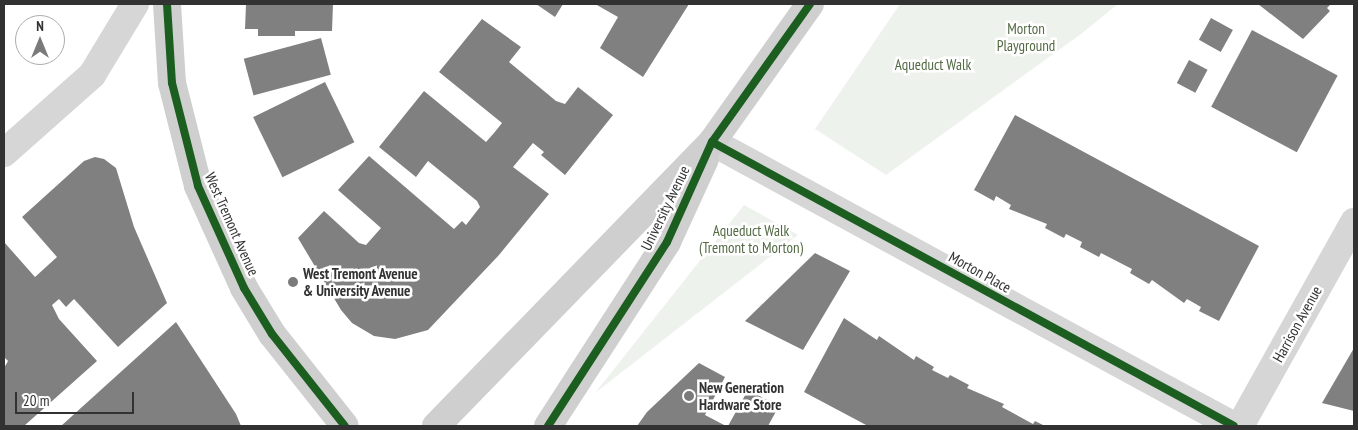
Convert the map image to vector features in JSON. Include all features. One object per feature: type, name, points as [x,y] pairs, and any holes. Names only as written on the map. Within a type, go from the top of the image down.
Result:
[{"type":"main road","name":"West Tremont Avenue","points":[[167,4],[172,83],[198,186],[244,288],[268,327],[345,426]]},
{"type":"main road","name":"University Avenue","points":[[436,426],[712,142],[810,4]]},
{"type":"main road","name":"University Avenue","points":[[548,426],[667,242],[712,142]]},
{"type":"street","points":[[4,154],[92,75],[135,4]]},
{"type":"street","name":"Morton Place","points":[[712,142],[1234,426]]},
{"type":"street","name":"Harrison Avenue","points":[[1240,426],[1354,222]]},
{"type":"green space","name":"Aqueduct Walk","points":[[900,4],[1118,4],[1081,34],[886,175],[815,129]]},
{"type":"green space","name":"Aqueduct Walk (Tremont to Morton)","points":[[744,205],[798,235],[595,393]]},
{"type":"building","points":[[246,4],[333,4],[332,31],[295,31],[295,36],[258,36],[258,29],[245,29]]},
{"type":"building","points":[[536,4],[563,4],[555,17]]},
{"type":"building","points":[[595,4],[689,4],[643,77],[600,48],[618,17]]},
{"type":"building","points":[[1258,4],[1331,4],[1327,8],[1330,11],[1303,39]]},
{"type":"building","points":[[1211,18],[1233,30],[1221,52],[1199,40]]},
{"type":"building","points":[[482,19],[521,47],[509,62],[556,101],[565,104],[578,87],[613,115],[565,175],[541,155],[544,152],[533,143],[513,167],[549,194],[499,255],[428,330],[395,339],[374,336],[352,323],[341,310],[298,238],[324,211],[359,243],[366,245],[381,228],[338,190],[369,156],[454,229],[462,221],[466,225],[480,207],[477,201],[428,161],[416,177],[379,147],[424,91],[486,142],[494,133],[502,123],[439,72]]},
{"type":"building","points":[[1252,30],[1338,76],[1297,152],[1211,107]]},
{"type":"building","points":[[321,38],[331,75],[254,95],[244,59]]},
{"type":"building","points":[[1189,60],[1208,70],[1195,93],[1177,83]]},
{"type":"building","points":[[325,82],[354,142],[282,177],[253,117]]},
{"type":"building","points":[[1015,115],[1259,246],[1219,321],[1199,311],[1201,307],[1187,299],[1184,303],[1152,280],[1149,284],[1130,273],[1132,269],[1101,253],[1099,257],[1080,247],[1082,242],[1066,234],[1064,238],[1045,228],[1047,224],[1009,209],[1011,205],[996,196],[994,201],[974,190]]},
{"type":"building","points":[[95,157],[104,159],[116,168],[134,227],[167,303],[118,347],[74,299],[66,307],[59,299],[52,305],[59,319],[97,361],[24,426],[4,426],[4,368],[8,361],[4,357],[4,242],[35,277],[57,257],[22,217],[84,161]]},
{"type":"building","points":[[815,253],[850,271],[803,350],[745,321]]},
{"type":"building","points":[[844,318],[877,340],[879,336],[914,360],[916,356],[934,367],[932,370],[948,378],[950,375],[969,385],[967,388],[1004,404],[1002,407],[1033,424],[1035,421],[1045,426],[868,426],[804,392]]},
{"type":"building","points":[[176,322],[236,414],[241,426],[61,426]]},
{"type":"building","points":[[1354,348],[1354,411],[1322,403]]},
{"type":"building","name":"New Generation Hardware Store","points":[[699,363],[725,377],[705,415],[726,426],[637,426],[647,412]]},
{"type":"building","name":"New Generation Hardware Store","points":[[748,390],[779,406],[768,426],[728,426]]},
{"type":"cycle path","points":[[167,4],[172,83],[198,186],[244,288],[272,334],[345,426]]},
{"type":"cycle path","points":[[548,426],[667,242],[712,142],[810,4]]},
{"type":"cycle path","points":[[712,142],[1234,426]]},
{"type":"place","name":"West Tremont Avenue & University Avenue","points":[[293,282]]},
{"type":"place","name":"New Generation Hardware Store","points":[[689,396]]},
{"type":"park label","name":"Morton Playground","points":[[1026,36]]}]
